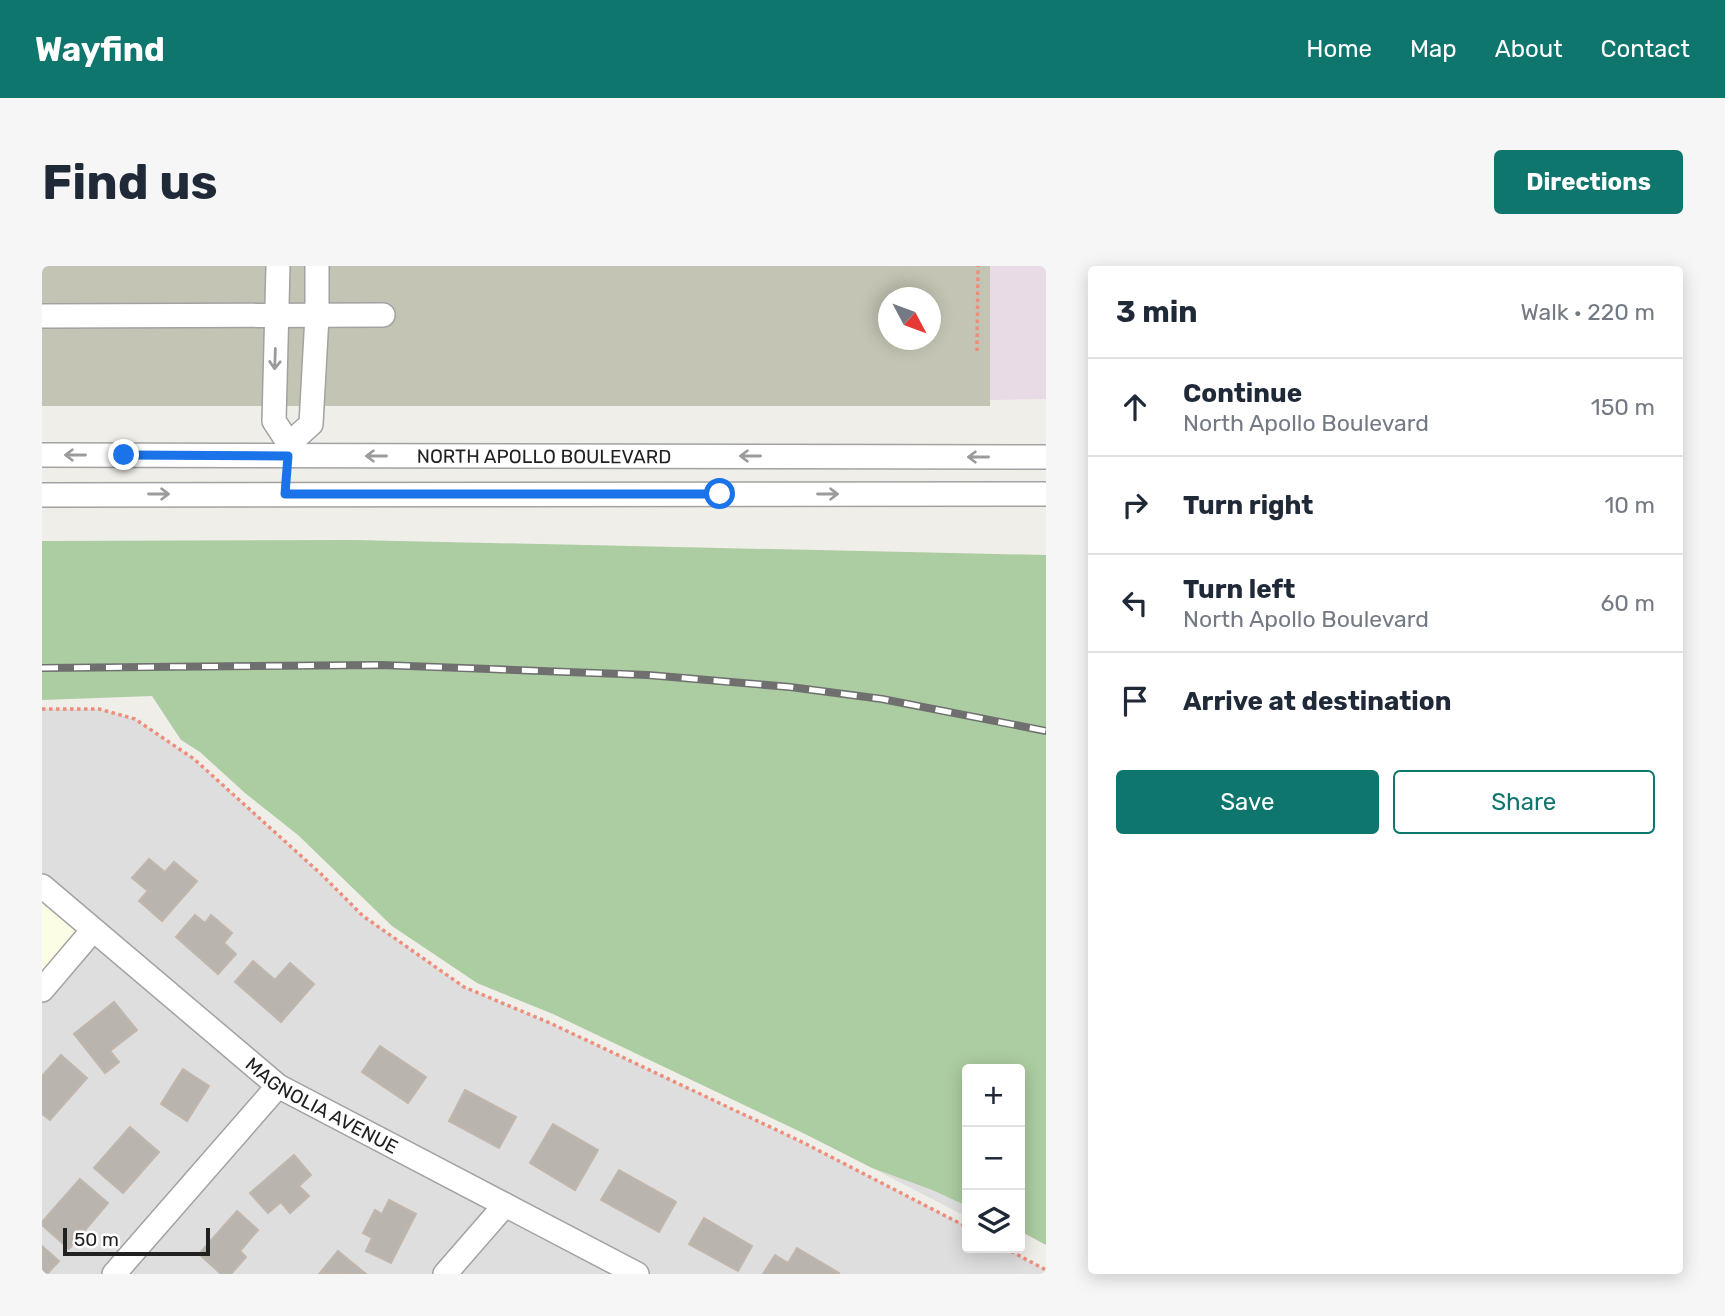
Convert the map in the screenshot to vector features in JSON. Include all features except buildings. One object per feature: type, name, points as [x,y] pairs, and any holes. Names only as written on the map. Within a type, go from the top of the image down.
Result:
[{"type":"street","points":[[278,266],[274,422],[289,450],[285,494]]},
{"type":"street","points":[[289,450],[312,424],[317,266]]},
{"type":"street","points":[[42,316],[383,315]]},
{"type":"street","name":"NORTH APOLLO BOULEVARD","points":[[42,455],[289,450],[1046,457]]},
{"type":"street","name":"NORTH APOLLO BOULEVARD","points":[[42,495],[1046,494]]},
{"type":"street","name":"MAGNOLIA AVENUE","points":[[42,886],[278,1086],[637,1274]]},
{"type":"street","points":[[42,990],[93,930]]},
{"type":"street","points":[[114,1274],[278,1086]]},
{"type":"street","points":[[445,1274],[505,1205]]},
{"type":"path","points":[[977,351],[978,266]]},
{"type":"path","points":[[42,709],[99,709],[135,719],[194,759],[321,874],[363,916],[464,987],[550,1023],[804,1143],[962,1224]]},
{"type":"path","points":[[1014,1253],[1046,1270]]},
{"type":"shaded area","points":[[42,266],[990,266],[990,406],[42,406]]},
{"type":"shaded area","points":[[990,266],[1046,266],[1046,399],[990,400]]},
{"type":"shaded area","points":[[42,709],[99,709],[135,719],[194,759],[321,874],[363,916],[464,987],[550,1023],[804,1143],[962,1224],[962,1253],[1014,1253],[1046,1270],[1046,1274],[42,1274],[42,990],[93,930],[42,886]]},
{"type":"shaded area","points":[[42,886],[84,922],[42,971]]},
{"type":"shaded area","points":[[872,1168],[962,1204],[962,1214]]},
{"type":"green space","points":[[353,540],[1046,555],[1046,1245],[1025,1234],[1025,1064],[962,1064],[962,1204],[872,1168],[553,1014],[477,983],[392,926],[298,835],[245,793],[200,752],[181,740],[152,696],[42,700],[42,541]]},
{"type":"railway","points":[[42,668],[381,665],[648,675],[790,687],[882,699],[1046,731]]},
{"type":"route","points":[[124,455],[288,456],[285,494],[720,494]]}]
